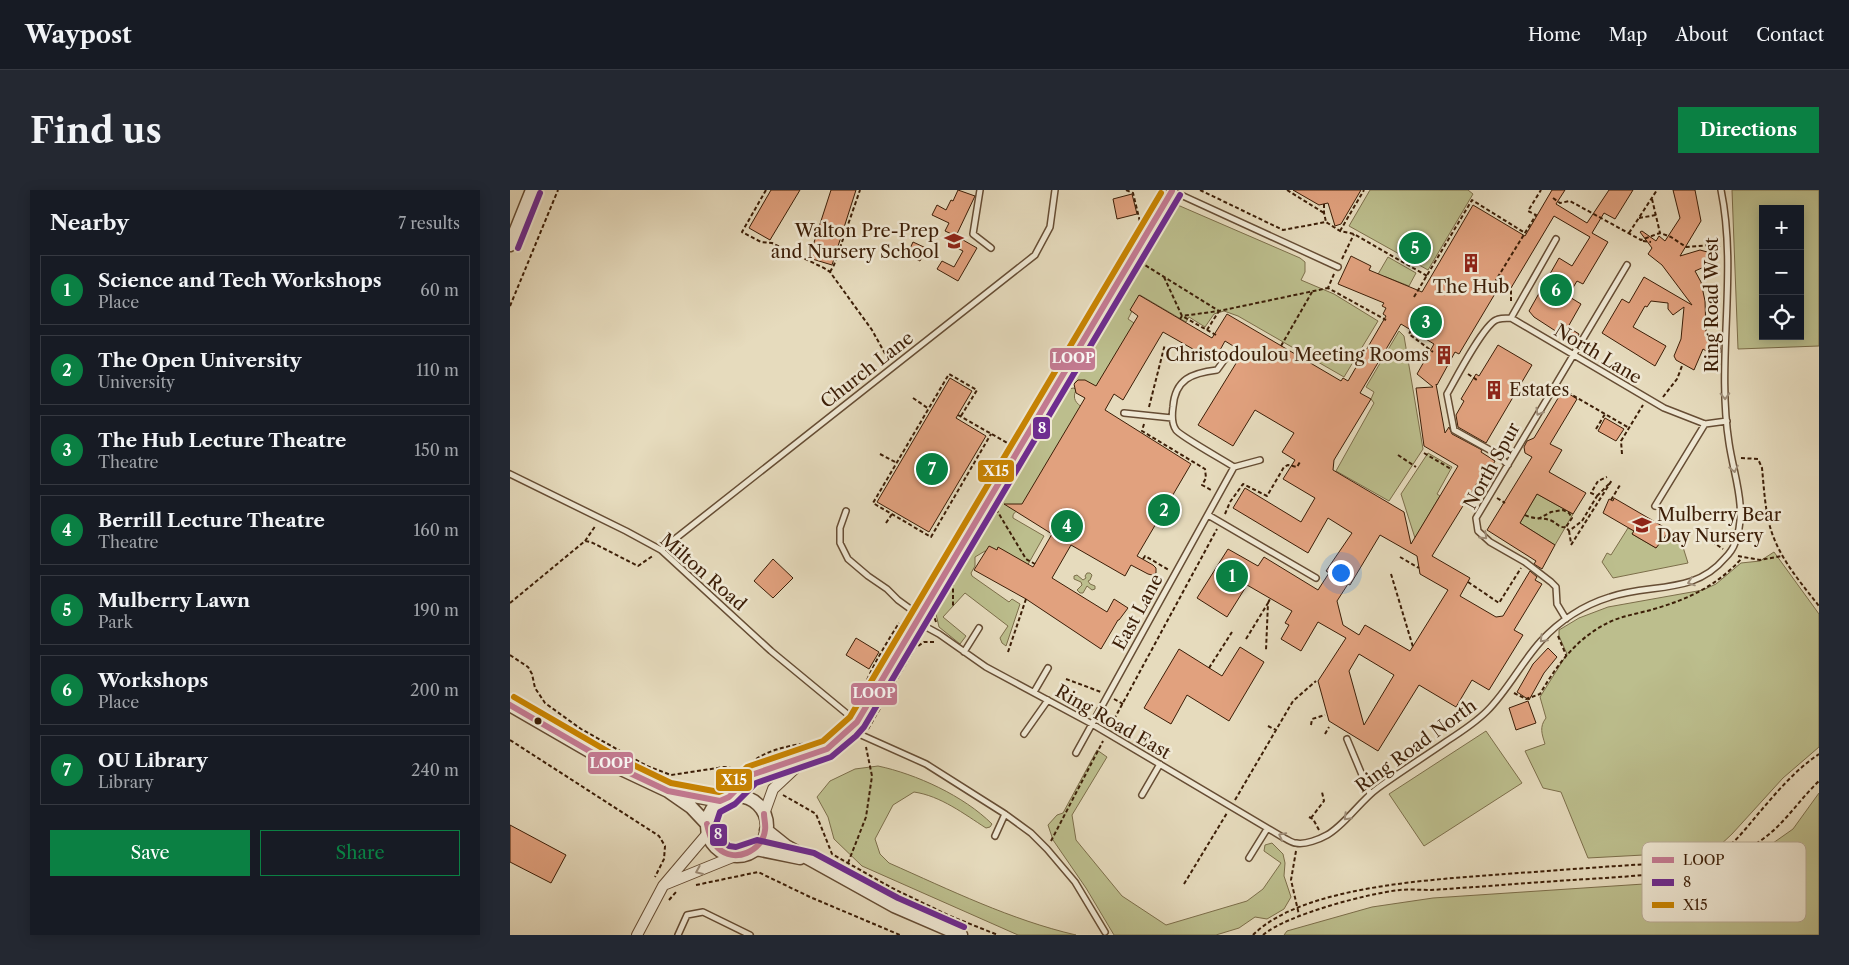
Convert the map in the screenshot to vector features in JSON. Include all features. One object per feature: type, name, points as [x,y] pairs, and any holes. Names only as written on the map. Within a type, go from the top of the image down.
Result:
[{"type":"street","points":[[510,245],[532,190]]},
{"type":"street","points":[[510,705],[617,767],[668,791],[691,807],[707,829],[711,842],[726,854],[742,856],[756,849],[764,838],[766,830],[764,814],[760,807],[746,797],[724,799],[668,791]]},
{"type":"street","points":[[637,935],[662,886],[707,829],[709,815],[713,807],[751,775],[806,758],[827,749],[857,722]]},
{"type":"street","points":[[764,814],[773,789],[806,758]]},
{"type":"street","points":[[766,830],[786,846],[811,861],[894,906],[960,935]]},
{"type":"street","points":[[756,849],[811,861]]},
{"type":"street","points":[[662,886],[735,856]]},
{"type":"lane","points":[[980,190],[973,234],[991,248]]},
{"type":"lane","name":"Church Lane","points":[[661,550],[1035,256],[1050,228],[1055,190]]},
{"type":"lane","name":"Ring Road West","points":[[1721,190],[1725,211],[1727,249],[1725,396],[1727,421]]},
{"type":"lane","points":[[857,722],[1171,191],[1182,192],[1338,267]]},
{"type":"lane","points":[[1508,465],[1497,454],[1454,430],[1447,394],[1489,325],[1496,320],[1511,318],[1556,239]]},
{"type":"lane","name":"North Spur","points":[[1566,619],[1557,604],[1556,587],[1525,562],[1490,542],[1478,532],[1476,518],[1627,265]]},
{"type":"lane","name":"North Lane","points":[[1511,318],[1658,405],[1705,424],[1727,421]]},
{"type":"lane","points":[[1225,359],[1217,370],[1201,372],[1182,381],[1174,394],[1172,418],[1176,430],[1234,467],[1260,460]]},
{"type":"lane","points":[[1124,413],[1172,418]]},
{"type":"lane","name":"Ring Road North","points":[[1297,844],[1313,841],[1328,835],[1370,794],[1468,727],[1488,710],[1527,657],[1558,626],[1578,611],[1609,597],[1634,590],[1685,584],[1705,577],[1719,565],[1734,544],[1741,522],[1741,500],[1727,421]]},
{"type":"lane","points":[[1655,506],[1705,424]]},
{"type":"lane","name":"East Lane","points":[[1076,753],[1234,467]]},
{"type":"lane","name":"Milton Road","points":[[510,474],[661,550],[771,651],[857,722]]},
{"type":"lane","points":[[846,511],[840,528],[840,543],[848,559],[920,616]]},
{"type":"lane","points":[[1208,515],[1316,578]]},
{"type":"lane","name":"Ring Road East","points":[[917,622],[939,634],[986,667],[1092,724],[1267,829],[1297,844]]},
{"type":"lane","points":[[964,652],[980,628]]},
{"type":"lane","points":[[1034,692],[1048,668]]},
{"type":"lane","points":[[1024,734],[1048,700]]},
{"type":"lane","points":[[850,730],[926,764],[1006,814],[1031,833],[1075,882],[1106,932]]},
{"type":"lane","points":[[1347,739],[1370,794]]},
{"type":"lane","points":[[1142,795],[1160,764]]},
{"type":"lane","points":[[995,836],[1006,814]]},
{"type":"lane","points":[[1249,858],[1267,829]]},
{"type":"lane","points":[[678,935],[687,915],[703,912],[743,934],[750,935]]},
{"type":"path","points":[[510,306],[558,190]]},
{"type":"path","points":[[766,190],[742,232],[761,242],[772,243],[830,272],[872,330],[894,366]]},
{"type":"path","points":[[830,272],[860,190]]},
{"type":"path","points":[[1126,190],[1133,192],[1140,225],[1147,234]]},
{"type":"path","points":[[1200,190],[1283,230],[1326,222],[1340,231],[1354,234],[1427,276]]},
{"type":"path","points":[[1287,190],[1324,213]]},
{"type":"path","points":[[1340,231],[1364,190]]},
{"type":"path","points":[[1511,318],[1511,289],[1496,280],[1536,215],[1528,211],[1540,190]]},
{"type":"path","points":[[1629,233],[1657,190]]},
{"type":"path","points":[[1553,198],[1560,203],[1570,200],[1640,240],[1651,242]]},
{"type":"path","points":[[1652,198],[1660,233]]},
{"type":"path","points":[[1414,297],[1472,200],[1525,233]]},
{"type":"path","points":[[1324,204],[1326,222]]},
{"type":"path","points":[[1639,218],[1656,215]]},
{"type":"path","points":[[1640,240],[1660,233],[1671,237],[1686,247],[1713,245],[1727,249]]},
{"type":"path","points":[[1328,288],[1354,234]]},
{"type":"path","points":[[1144,256],[1140,262],[1219,311]]},
{"type":"path","points":[[1164,277],[1181,318],[1216,335]]},
{"type":"path","points":[[1181,318],[1328,288],[1386,320]]},
{"type":"path","points":[[1281,346],[1312,292]]},
{"type":"path","points":[[848,863],[866,817],[872,776],[864,736],[914,648],[924,642],[933,643],[939,634],[933,613],[1028,456],[1115,305]]},
{"type":"path","points":[[1207,330],[1219,311]]},
{"type":"path","points":[[1411,330],[1409,334],[1433,352]]},
{"type":"path","points":[[1658,405],[1676,379],[1682,366]]},
{"type":"path","points":[[992,434],[931,537],[873,503],[949,374],[977,390],[959,416],[992,434],[1028,456]]},
{"type":"path","points":[[1555,385],[1629,428]]},
{"type":"path","points":[[913,398],[929,409]]},
{"type":"path","points":[[1622,454],[1621,442],[1647,399]]},
{"type":"path","points":[[1596,429],[1605,414]]},
{"type":"path","points":[[1424,453],[1451,469]]},
{"type":"path","points":[[880,454],[897,463]]},
{"type":"path","points":[[1398,455],[1416,466]]},
{"type":"path","points":[[1732,457],[1758,459],[1762,468],[1771,529],[1782,556],[1803,587],[1819,606]]},
{"type":"path","points":[[1597,496],[1591,493],[1598,481],[1607,477]]},
{"type":"path","points":[[1525,515],[1549,520],[1560,527],[1566,528],[1569,531],[1572,545],[1612,480],[1597,496],[1582,521],[1569,531]]},
{"type":"path","points":[[1611,500],[1620,485]]},
{"type":"path","points":[[996,509],[1026,559],[1035,564]]},
{"type":"path","points":[[1538,519],[1551,512],[1563,510],[1569,513],[1572,518],[1566,528]]},
{"type":"path","points":[[886,523],[892,514]]},
{"type":"path","points":[[510,603],[585,541],[601,519]]},
{"type":"path","points":[[1701,534],[1729,553]]},
{"type":"path","points":[[585,541],[591,542],[638,566],[661,550]]},
{"type":"path","points":[[1143,559],[1145,556],[1175,573]]},
{"type":"path","points":[[1505,688],[1526,699],[1540,694],[1554,671],[1575,645],[1592,632],[1613,620],[1693,596],[1718,581],[1742,558],[1760,560],[1782,556]]},
{"type":"path","points":[[1400,557],[1419,568]]},
{"type":"path","points":[[1468,582],[1499,602],[1525,562]]},
{"type":"path","points":[[1391,574],[1413,647]]},
{"type":"path","points":[[953,580],[953,607]]},
{"type":"path","points":[[1246,639],[1270,598]]},
{"type":"path","points":[[1008,652],[1026,599]]},
{"type":"path","points":[[1266,650],[1268,603]]},
{"type":"path","points":[[1558,626],[1561,644],[1567,655]]},
{"type":"path","points":[[1209,668],[1232,632]]},
{"type":"path","points":[[510,655],[528,667],[532,674],[535,688],[545,703],[581,729],[647,766],[671,776],[724,767],[744,770],[751,775]]},
{"type":"path","points":[[1066,680],[1108,695],[1123,704]]},
{"type":"path","points":[[1184,884],[1292,701],[1316,681]]},
{"type":"path","points":[[1311,726],[1312,718],[1325,715]]},
{"type":"path","points":[[1268,726],[1276,730]]},
{"type":"path","points":[[1325,734],[1329,728]]},
{"type":"path","points":[[510,740],[659,836],[665,846],[664,859],[649,891],[668,901],[680,888]]},
{"type":"path","points":[[1733,842],[1794,775],[1819,754]]},
{"type":"path","points":[[1757,842],[1786,818],[1819,781]]},
{"type":"path","points":[[773,789],[816,814],[832,854],[892,888],[950,916],[998,935]]},
{"type":"path","points":[[1322,792],[1324,801],[1310,817],[1323,837]]},
{"type":"path","points":[[1297,844],[1291,880],[1299,916]]},
{"type":"path","points":[[1253,935],[1260,928],[1296,908],[1374,887],[1442,879],[1642,865]]},
{"type":"path","points":[[689,886],[758,872],[810,897],[900,935]]},
{"type":"path","points":[[1263,935],[1277,925],[1299,916],[1358,899],[1400,890],[1431,890],[1642,873]]},
{"type":"green space","points":[[1370,190],[1468,190],[1473,194],[1428,270],[1349,226]]},
{"type":"green space","points":[[1732,190],[1819,190],[1819,346],[1738,349]]},
{"type":"green space","points":[[1173,203],[1300,258],[1305,262],[1305,272],[1301,280],[1334,294],[1378,321],[1344,377],[1238,316],[1224,311],[1214,314],[1205,327],[1189,317],[1186,322],[1140,295],[1128,319],[1140,327],[1101,393],[1075,383],[1074,377],[1155,241],[1147,236],[1164,208]]},
{"type":"green space","points":[[1388,257],[1416,273],[1409,286],[1386,277],[1377,276]]},
{"type":"green space","points":[[1399,331],[1404,336],[1423,449],[1389,501],[1336,471],[1374,403],[1371,399],[1374,392],[1366,387]]},
{"type":"green space","points":[[1074,388],[1076,390],[1075,400],[1083,408],[1023,510],[1013,514],[1013,518],[1044,536],[1026,568],[985,551],[975,557],[972,576],[1009,602],[1012,599],[1020,604],[1006,646],[1000,638],[1008,626],[965,593],[943,617],[966,636],[960,644],[939,627],[936,614],[1067,389]]},
{"type":"green space","points":[[1428,453],[1452,467],[1437,494],[1440,496],[1415,538],[1401,494]]},
{"type":"green space","points":[[1537,494],[1573,514],[1555,545],[1520,523]]},
{"type":"green space","points":[[1628,528],[1634,531],[1632,534],[1656,548],[1659,543],[1661,544],[1669,530],[1685,539],[1682,544],[1688,563],[1613,578],[1602,562],[1607,553],[1611,555]]},
{"type":"green space","points":[[1774,552],[1819,614],[1819,747],[1783,778],[1723,842],[1642,842],[1642,855],[1588,858],[1561,792],[1543,788],[1525,751],[1545,744],[1542,728],[1546,718],[1540,697],[1567,654],[1559,636],[1559,630],[1579,618],[1608,607],[1703,590],[1716,584],[1741,563],[1760,561]]},
{"type":"green space","points":[[1087,573],[1092,575],[1088,581],[1095,586],[1095,589],[1092,590],[1087,586],[1083,593],[1080,593],[1077,590],[1082,585],[1081,582],[1074,579],[1074,576],[1077,575],[1083,580],[1086,578]]},
{"type":"green space","points":[[1486,731],[1522,783],[1424,846],[1389,794]]},
{"type":"green space","points":[[1097,750],[1107,757],[1072,815],[1076,840],[1122,896],[1166,925],[1247,901],[1263,889],[1281,863],[1264,851],[1265,845],[1272,843],[1283,854],[1285,863],[1284,876],[1291,897],[1284,909],[1267,919],[1255,917],[1239,928],[1216,935],[1114,935],[1086,888],[1053,840],[1048,825],[1057,815],[1063,813]]},
{"type":"green space","points":[[878,766],[908,774],[954,795],[992,824],[986,828],[943,801],[914,792],[893,805],[875,839],[880,854],[889,863],[1004,913],[1076,935],[1018,935],[862,866],[834,839],[828,817],[817,797],[830,781],[855,769]]},
{"type":"green space","points":[[1819,793],[1819,935],[1284,935],[1287,931],[1372,907],[1433,898],[1642,884],[1642,922],[1806,922],[1806,842],[1775,842],[1793,829]]},
{"type":"building","points":[[771,190],[800,190],[770,240],[749,228]]},
{"type":"building","points":[[831,190],[856,190],[832,265],[809,258]]},
{"type":"building","points":[[958,190],[975,196],[956,236],[945,231],[949,223],[932,215],[937,205],[946,210]]},
{"type":"building","points":[[1293,190],[1361,190],[1341,224],[1335,226],[1328,203],[1319,205]]},
{"type":"building","points":[[1552,190],[1565,190],[1556,204],[1587,223],[1609,190],[1633,190],[1615,219],[1604,213],[1592,233],[1608,242],[1583,284],[1577,281],[1568,296],[1581,304],[1568,327],[1579,334],[1574,343],[1534,317],[1529,311],[1559,258],[1572,266],[1590,237],[1554,216],[1511,288],[1502,282],[1459,354],[1455,352],[1436,384],[1445,433],[1449,427],[1452,434],[1482,450],[1481,452],[1495,461],[1483,483],[1479,480],[1432,556],[1470,578],[1460,596],[1496,617],[1503,616],[1530,571],[1537,577],[1535,580],[1542,584],[1514,630],[1523,635],[1489,690],[1472,680],[1456,707],[1419,685],[1378,751],[1329,721],[1318,681],[1346,638],[1318,622],[1301,651],[1281,639],[1289,625],[1285,623],[1292,611],[1247,585],[1227,617],[1197,598],[1228,549],[1258,566],[1264,557],[1318,590],[1329,573],[1326,571],[1352,533],[1328,518],[1308,553],[1233,508],[1245,488],[1301,522],[1315,498],[1283,479],[1295,460],[1282,452],[1294,433],[1255,410],[1233,446],[1198,425],[1243,352],[1225,341],[1214,361],[1163,332],[1123,400],[1114,394],[1105,410],[1191,464],[1137,556],[1153,565],[1156,568],[1156,573],[1148,574],[1131,565],[1125,576],[1071,545],[1052,578],[1107,612],[1114,599],[1128,608],[1118,620],[1101,649],[1026,599],[974,570],[989,546],[997,550],[998,547],[1033,567],[1052,534],[1004,504],[1022,504],[1085,398],[1076,393],[1074,384],[1078,380],[1085,380],[1096,386],[1138,316],[1130,310],[1139,295],[1212,338],[1227,314],[1341,381],[1343,378],[1348,381],[1386,316],[1383,314],[1386,308],[1382,306],[1384,303],[1338,284],[1351,256],[1371,266],[1369,270],[1422,292],[1473,205],[1525,236]],"holes":[[[1401,324],[1434,344],[1417,374],[1433,387],[1416,388],[1424,446],[1458,466],[1411,544],[1404,512],[1333,470],[1334,460],[1371,399],[1360,393]],[[1380,535],[1417,556],[1420,574],[1448,590],[1410,651],[1365,625],[1359,635],[1343,625],[1337,601],[1348,584],[1350,585]],[[1359,654],[1394,675],[1364,725],[1349,671]]]},
{"type":"building","points":[[1673,190],[1695,190],[1701,221],[1680,256],[1700,250],[1711,253],[1713,263],[1695,271],[1701,282],[1705,301],[1706,332],[1719,338],[1721,352],[1714,356],[1703,349],[1694,370],[1676,360],[1674,356],[1681,339],[1684,307],[1673,315],[1668,309],[1668,303],[1651,301],[1647,307],[1645,306],[1633,327],[1666,346],[1655,366],[1602,333],[1622,299],[1629,303],[1644,277],[1692,305],[1662,265],[1648,254],[1652,248],[1640,232],[1642,231],[1656,241],[1659,236],[1665,241],[1680,218]]},
{"type":"building","points":[[1132,194],[1137,214],[1117,219],[1113,199]]},
{"type":"building","points":[[956,236],[977,248],[958,281],[937,269],[942,261],[954,267],[963,251],[951,245]]},
{"type":"building","points":[[913,242],[926,248],[920,261],[907,255]]},
{"type":"building","name":"Estates","points":[[1498,345],[1532,365],[1486,443],[1458,427],[1456,415],[1464,401],[1461,399],[1476,374],[1479,376]]},
{"type":"building","points":[[950,378],[972,391],[956,418],[986,436],[929,532],[877,502]]},
{"type":"building","points":[[1563,390],[1577,399],[1550,444],[1562,450],[1549,472],[1586,493],[1573,514],[1537,494],[1520,523],[1555,545],[1542,569],[1534,564],[1536,561],[1487,530],[1532,457],[1525,453],[1524,447],[1527,441],[1534,438]]},
{"type":"building","points":[[1605,418],[1624,429],[1616,441],[1598,431]]},
{"type":"building","name":"Mulberry Bear Day Nursery","points":[[1614,498],[1669,530],[1661,544],[1656,548],[1632,534],[1634,531],[1603,513],[1609,499],[1613,501]]},
{"type":"building","points":[[773,559],[793,578],[773,598],[754,581]]},
{"type":"building","points":[[856,638],[879,652],[869,669],[846,655]]},
{"type":"building","points":[[1240,647],[1264,662],[1229,721],[1187,695],[1171,724],[1144,708],[1179,649],[1222,676]]},
{"type":"building","points":[[1548,648],[1557,657],[1544,673],[1529,700],[1517,692],[1533,664]]},
{"type":"building","points":[[1528,701],[1536,723],[1516,730],[1509,708]]},
{"type":"building","points":[[510,825],[566,855],[551,883],[510,862]]},
{"type":"transit line","name":"LOOP","points":[[720,801],[729,797],[751,775],[827,749],[857,722],[1172,191]]},
{"type":"transit line","name":"8","points":[[518,248],[540,193]]},
{"type":"transit line","name":"X15","points":[[514,697],[621,759],[671,783],[719,792],[724,790],[747,767],[823,741],[850,717],[1161,193]]},
{"type":"transit line","name":"8","points":[[964,927],[898,898],[814,853],[757,840],[736,847],[729,846],[719,837],[716,824],[720,812],[735,804],[756,783],[831,757],[864,727],[1180,195]]},
{"type":"transit line","name":"LOOP","points":[[510,705],[617,767],[668,791],[720,801]]},
{"type":"transit line","name":"LOOP","points":[[707,824],[712,840],[718,848],[725,853],[739,855],[747,853],[759,844],[765,828],[764,814]]},
{"type":"place","name":"Walton Pre-Prep and Nursery School","points":[[954,241]]},
{"type":"place","name":"Mulberry Lawn","points":[[1415,248]]},
{"type":"place","name":"The Hub","points":[[1471,263]]},
{"type":"place","name":"Workshops","points":[[1556,290]]},
{"type":"place","name":"The Hub Lecture Theatre","points":[[1426,322]]},
{"type":"place","name":"Christodoulou Meeting Rooms","points":[[1444,355]]},
{"type":"place","name":"Estates","points":[[1494,390]]},
{"type":"place","name":"OU Library","points":[[932,469]]},
{"type":"place","name":"The Open University","points":[[1164,510]]},
{"type":"place","name":"Mulberry Bear Day Nursery","points":[[1642,525]]},
{"type":"place","name":"Berrill Lecture Theatre","points":[[1067,526]]},
{"type":"place","name":"Science and Tech Workshops","points":[[1232,576]]}]
